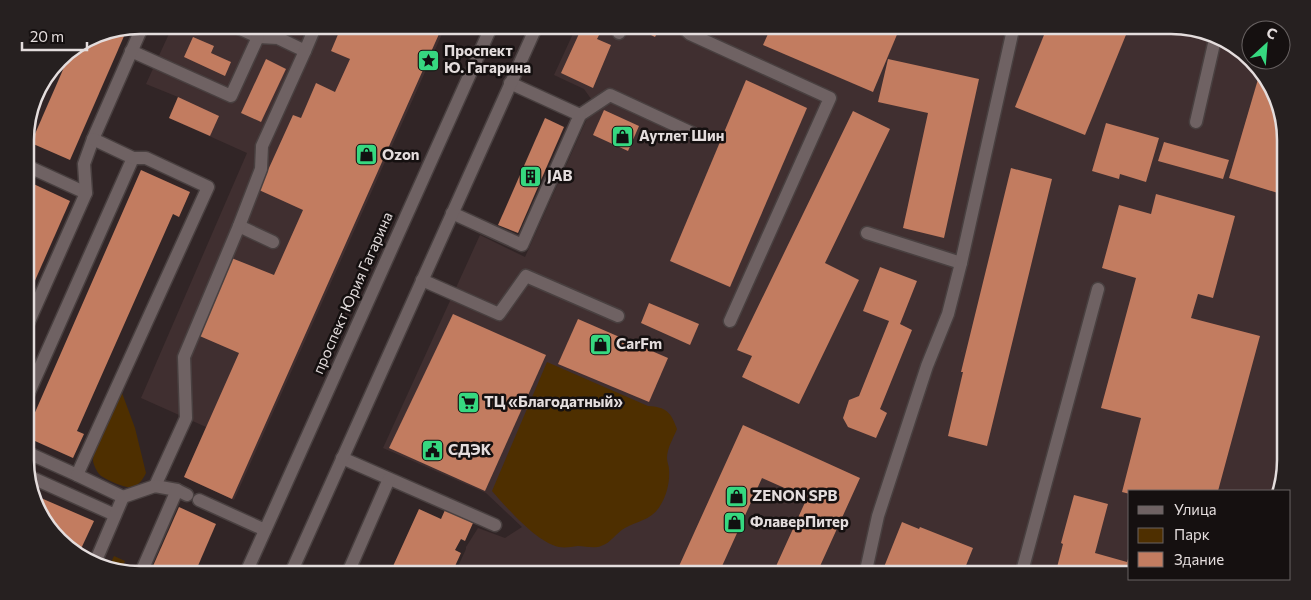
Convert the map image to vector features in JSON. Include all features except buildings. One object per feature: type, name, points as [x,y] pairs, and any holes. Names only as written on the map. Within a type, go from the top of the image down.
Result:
[{"type":"main road","points":[[34,310],[86,193],[84,164],[139,34]]},
{"type":"main road","points":[[252,34],[258,37],[278,38],[305,52]]},
{"type":"main road","points":[[155,486],[186,418],[184,356],[261,169],[262,146],[312,34]]},
{"type":"main road","name":"проспект Юрия Гагарина","points":[[248,566],[488,34]]},
{"type":"main road","points":[[294,566],[533,34]]},
{"type":"main road","points":[[702,34],[830,98],[730,321]]},
{"type":"main road","points":[[867,566],[878,516],[927,366],[948,314],[1012,34]]},
{"type":"main road","points":[[131,51],[231,96],[258,37]]},
{"type":"main road","points":[[1196,122],[1214,43]]},
{"type":"main road","points":[[510,83],[580,115]]},
{"type":"main road","points":[[452,213],[522,245],[580,115],[610,95],[692,133]]},
{"type":"main road","points":[[78,475],[208,187],[146,158],[133,158],[93,139]]},
{"type":"main road","points":[[34,381],[133,158]]},
{"type":"main road","points":[[34,168],[86,193]]},
{"type":"main road","points":[[239,226],[274,242]]},
{"type":"main road","points":[[867,233],[961,263]]},
{"type":"main road","points":[[422,280],[500,314],[526,276],[618,316]]},
{"type":"main road","points":[[1023,566],[1098,290]]},
{"type":"main road","points":[[34,456],[123,497],[155,486],[182,492],[145,566]]},
{"type":"main road","points":[[342,458],[495,525]]},
{"type":"main road","points":[[36,479],[115,515]]},
{"type":"main road","points":[[351,566],[389,479]]},
{"type":"main road","points":[[97,557],[123,497]]},
{"type":"main road","points":[[199,500],[265,530]]},
{"type":"shaded area","points":[[169,34],[442,34],[234,500],[184,477],[206,427],[141,398],[247,153],[169,118],[178,97],[146,84]]},
{"type":"shaded area","points":[[573,34],[1178,34],[1205,39],[1224,48],[1241,60],[1241,70],[1250,70],[1263,87],[1274,113],[1276,126],[1277,460],[1273,490],[1128,490],[1128,566],[458,566],[466,547],[478,528],[505,538],[522,527],[486,493],[383,448],[480,235],[525,257],[594,103],[584,89],[554,75]]},
{"type":"green space","points":[[547,362],[648,406],[664,409],[672,418],[677,429],[668,451],[669,479],[666,493],[657,511],[649,517],[625,528],[605,545],[598,547],[561,547],[550,544],[523,524],[492,491]]},
{"type":"green space","points":[[122,393],[135,428],[146,473],[141,481],[133,487],[111,482],[103,477],[97,471],[93,461],[100,439]]},
{"type":"green space","points":[[114,556],[125,561],[124,565],[111,562]]},
{"type":"place","name":"Проспект Ю. Гагарина","points":[[428,60]]},
{"type":"place","name":"Аутлет Шин","points":[[623,136]]},
{"type":"place","name":"Ozon","points":[[366,155]]},
{"type":"place","name":"JAB","points":[[531,176]]},
{"type":"place","name":"CarFm","points":[[600,344]]},
{"type":"place","name":"ТЦ «Благодатный»","points":[[468,402]]},
{"type":"place","name":"СДЭК","points":[[432,450]]},
{"type":"place","name":"ZENON SPB","points":[[736,496]]},
{"type":"place","name":"ФлаверПитер","points":[[734,522]]}]
